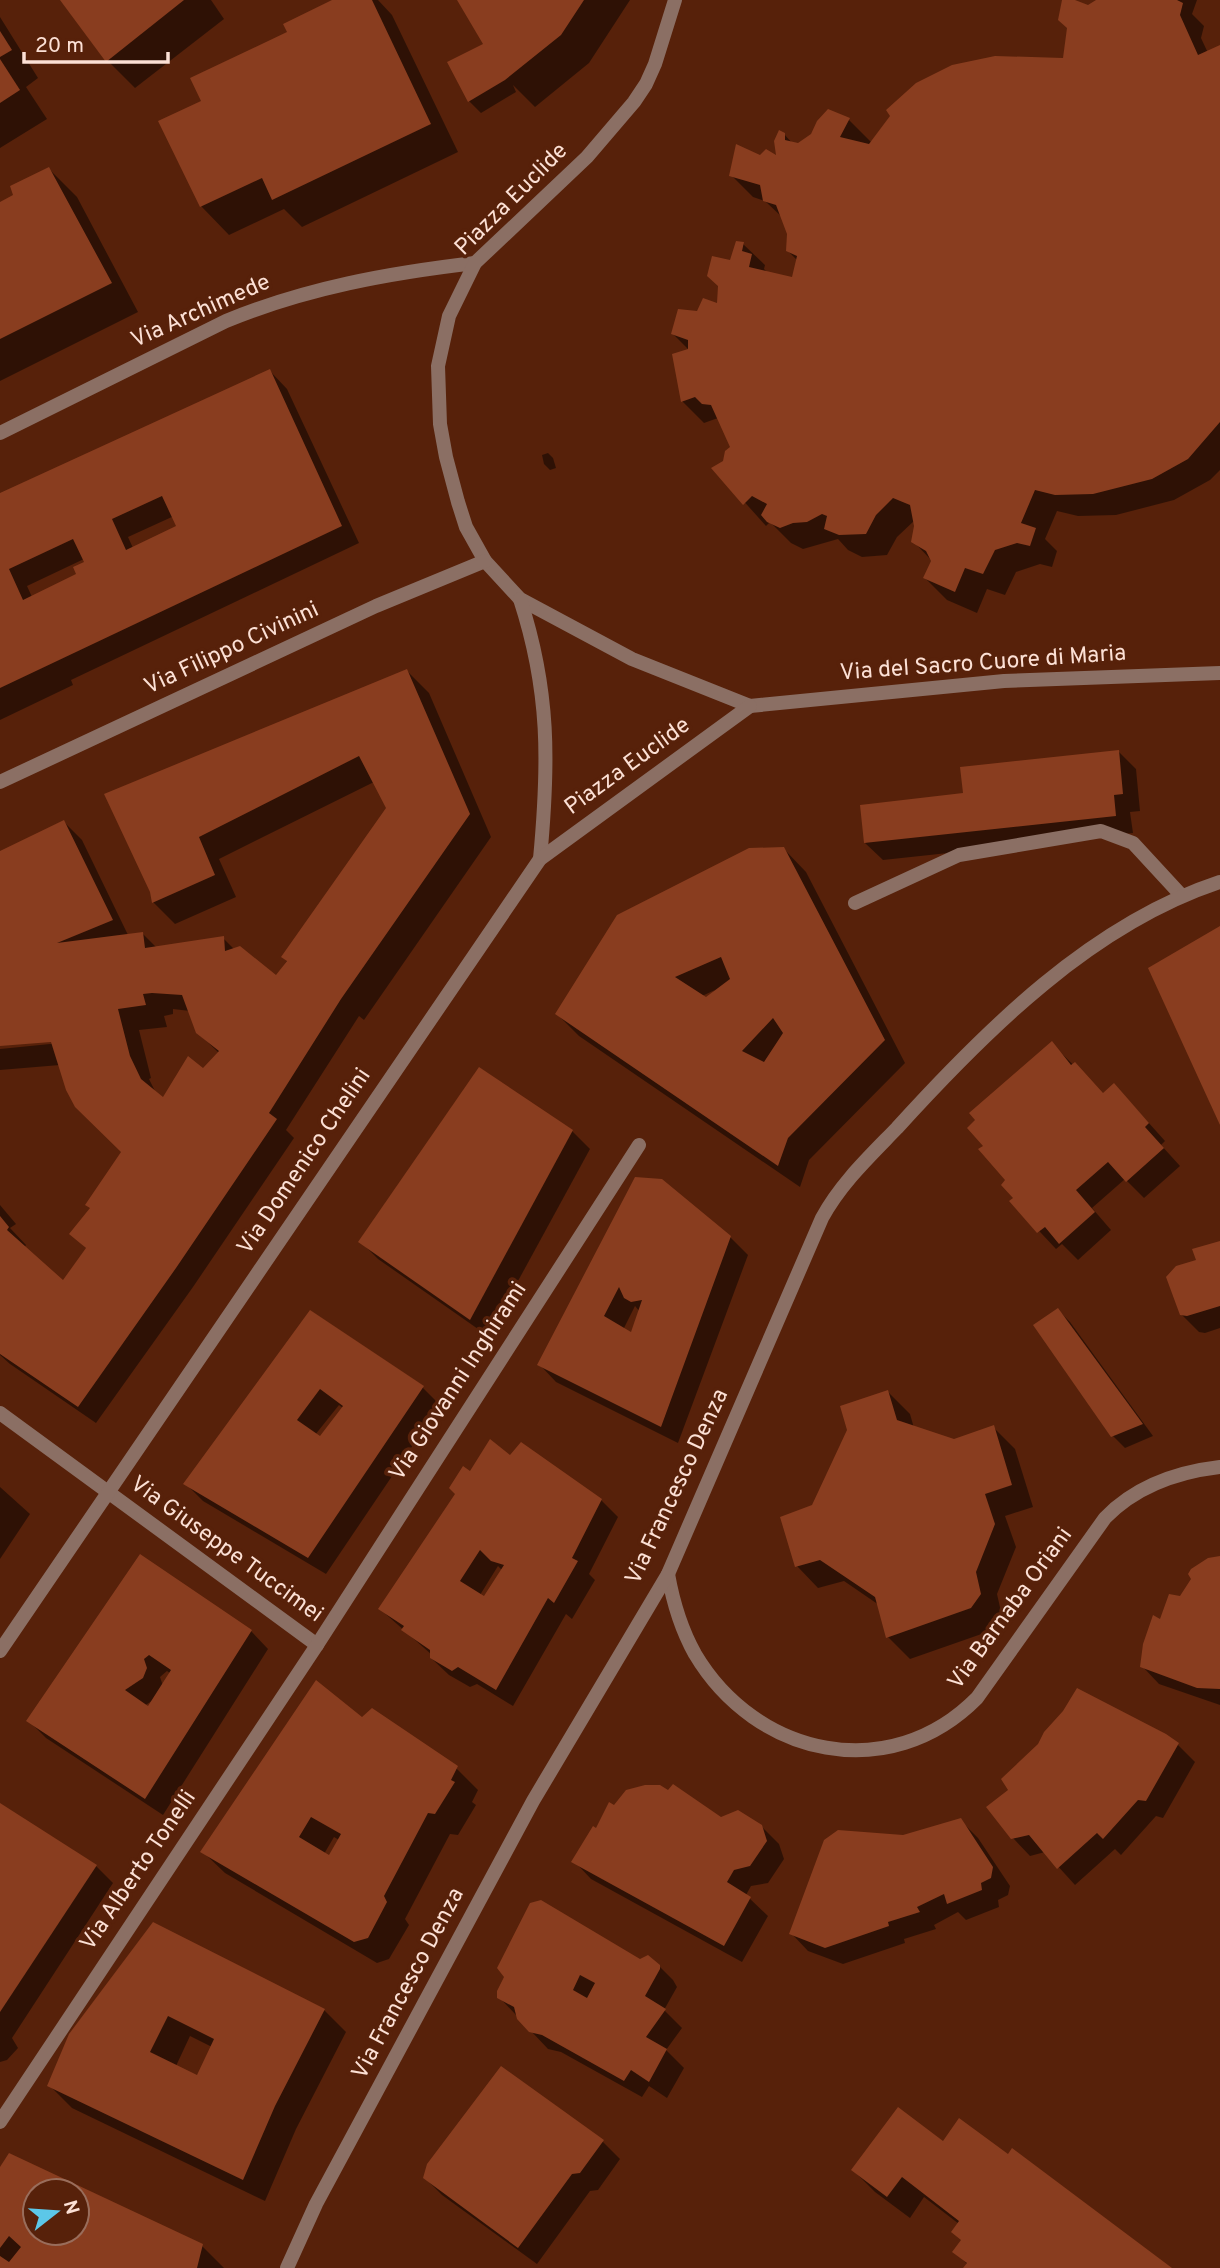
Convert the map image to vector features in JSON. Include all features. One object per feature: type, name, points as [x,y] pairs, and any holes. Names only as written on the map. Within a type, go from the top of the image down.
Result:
[{"type":"street","name":"Piazza Euclide","points":[[675,0],[664,39],[646,84],[622,117],[560,184],[475,263],[449,316],[442,343],[437,384],[440,424],[466,527],[485,561],[520,598],[632,659],[750,706]]},
{"type":"street","name":"Via Archimede","points":[[0,433],[257,308],[307,292],[370,278],[475,263]]},
{"type":"street","name":"Via Filippo Civinini","points":[[0,782],[376,606],[485,561]]},
{"type":"street","name":"Piazza Euclide","points":[[520,598],[534,642],[545,721],[546,775],[540,859]]},
{"type":"street","name":"Via del Sacro Cuore di Maria","points":[[750,706],[1004,681],[1220,673]]},
{"type":"street","name":"Piazza Euclide","points":[[540,859],[750,706]]},
{"type":"street","points":[[855,904],[959,855],[1101,831],[1133,843],[1181,895]]},
{"type":"street","name":"Via Domenico Chelini","points":[[0,1651],[540,859]]},
{"type":"street","name":"Via Francesco Denza","points":[[287,2268],[328,2181],[534,1801],[668,1574],[822,1218],[838,1192],[981,1041],[1090,949],[1148,912],[1181,895],[1220,882]]},
{"type":"street","name":"Via Giovanni Inghirami","points":[[317,1645],[639,1145]]},
{"type":"street","name":"Via Giuseppe Tuccimei","points":[[0,1413],[317,1645]]},
{"type":"street","name":"Via Barnaba Oriani","points":[[668,1574],[679,1620],[694,1653],[714,1680],[751,1716],[788,1737],[822,1747],[893,1747],[923,1738],[943,1727],[977,1698],[1117,1505],[1175,1475],[1220,1467]]},
{"type":"street","name":"Via Alberto Tonelli","points":[[0,2122],[317,1645]]},
{"type":"building","points":[[60,0],[184,0],[106,62]]},
{"type":"building","points":[[332,0],[372,0],[431,124],[272,200],[262,178],[200,207],[158,121],[201,101],[190,78],[287,32],[283,24]]},
{"type":"building","points":[[457,0],[584,0],[561,35],[505,80],[468,102],[447,62],[483,44]]},
{"type":"building","points":[[1062,0],[1075,0],[1088,5],[1096,0],[1177,0],[1183,3],[1180,15],[1198,55],[1220,45],[1220,422],[1188,459],[1152,479],[1093,494],[1055,495],[1035,490],[1021,523],[1036,528],[1030,546],[1017,543],[995,550],[983,574],[965,568],[955,592],[923,578],[931,561],[926,551],[911,542],[914,526],[910,505],[893,498],[876,515],[866,534],[839,535],[824,529],[827,516],[822,514],[807,522],[780,528],[767,522],[761,515],[767,504],[752,496],[743,505],[711,468],[723,461],[725,451],[730,447],[711,405],[702,404],[695,397],[681,402],[672,354],[688,349],[688,340],[671,334],[678,309],[697,311],[703,298],[717,303],[718,286],[707,276],[712,256],[730,260],[736,241],[744,242],[742,251],[752,254],[749,267],[792,277],[797,256],[786,251],[787,234],[776,205],[763,201],[760,185],[729,176],[736,144],[760,155],[766,149],[776,155],[774,141],[779,130],[785,133],[785,140],[798,143],[811,134],[817,121],[828,109],[850,118],[840,137],[869,144],[890,116],[886,110],[916,83],[952,65],[995,56],[1063,58],[1067,28],[1058,20]]},
{"type":"building","points":[[0,31],[12,50],[0,57]]},
{"type":"building","points":[[0,59],[20,90],[0,103]]},
{"type":"building","points":[[49,167],[112,283],[0,339],[0,202],[13,195],[10,186]]},
{"type":"building","points":[[270,369],[342,526],[0,688],[0,493]],"holes":[[[162,496],[176,526],[126,550],[112,519]],[[73,539],[84,562],[73,567],[76,574],[23,600],[9,569]]]},
{"type":"building","points":[[407,669],[470,814],[341,999],[269,1113],[277,1119],[78,1407],[0,1354],[0,1216],[9,1227],[7,1230],[63,1280],[86,1248],[69,1234],[90,1208],[85,1205],[121,1152],[75,1107],[66,1090],[51,1042],[0,1046],[0,851],[64,820],[113,920],[57,943],[143,932],[145,948],[224,936],[225,951],[240,946],[276,975],[287,961],[281,957],[386,808],[359,756],[199,837],[215,875],[152,903],[150,892],[104,794]],"holes":[[[143,994],[182,995],[196,1033],[219,1051],[203,1068],[188,1056],[163,1097],[141,1079],[130,1056],[118,1009],[146,1005]]]},
{"type":"building","points":[[1119,750],[1123,794],[1114,795],[1116,816],[864,843],[860,805],[963,793],[960,767]]},
{"type":"building","points":[[784,847],[885,1040],[788,1138],[778,1166],[555,1014],[617,915],[749,848]],"holes":[[[721,957],[730,979],[706,997],[675,977]],[[773,1018],[783,1033],[764,1062],[742,1051]]]},
{"type":"building","points":[[1220,926],[1220,1125],[1148,968]]},
{"type":"building","points":[[1052,1041],[1071,1065],[1075,1062],[1103,1093],[1114,1083],[1149,1123],[1145,1127],[1164,1148],[1126,1182],[1108,1162],[1076,1190],[1095,1212],[1059,1244],[1045,1227],[1037,1233],[1009,1201],[1013,1198],[1001,1185],[1005,1180],[978,1149],[983,1146],[967,1128],[975,1120],[969,1113]]},
{"type":"building","points":[[479,1067],[573,1130],[470,1320],[358,1242]]},
{"type":"building","points":[[635,1177],[662,1179],[731,1236],[661,1427],[537,1365]],"holes":[[[619,1287],[624,1298],[631,1302],[642,1300],[631,1332],[604,1316]]]},
{"type":"building","points":[[1220,1241],[1220,1306],[1187,1316],[1180,1315],[1166,1277],[1176,1266],[1196,1260],[1192,1249]]},
{"type":"building","points":[[1058,1308],[1143,1424],[1111,1437],[1033,1325]]},
{"type":"building","points":[[310,1310],[424,1386],[308,1558],[183,1484]],"holes":[[[320,1389],[343,1406],[320,1436],[297,1420]]]},
{"type":"building","points":[[888,1390],[897,1420],[954,1439],[994,1425],[1012,1485],[985,1494],[995,1524],[976,1572],[981,1594],[971,1608],[886,1638],[875,1597],[820,1560],[795,1567],[780,1517],[812,1505],[847,1430],[840,1406]]},
{"type":"building","points":[[490,1439],[510,1455],[521,1442],[602,1499],[572,1558],[578,1561],[554,1603],[548,1598],[496,1690],[458,1667],[452,1671],[430,1658],[430,1650],[401,1630],[404,1626],[378,1609],[455,1494],[449,1488],[463,1466],[470,1471]],"holes":[[[480,1550],[491,1561],[504,1565],[484,1596],[460,1581]]]},
{"type":"building","points":[[140,1554],[252,1630],[145,1799],[26,1721]],"holes":[[[149,1655],[171,1670],[148,1706],[125,1690],[143,1678],[147,1668],[144,1659]]]},
{"type":"building","points":[[1220,1556],[1220,1689],[1197,1688],[1140,1667],[1143,1644],[1153,1615],[1160,1619],[1169,1594],[1180,1596],[1191,1579],[1188,1574],[1191,1569],[1208,1558]]},
{"type":"building","points":[[316,1680],[362,1717],[372,1708],[458,1766],[451,1780],[455,1782],[435,1814],[428,1813],[384,1896],[387,1902],[368,1938],[354,1942],[200,1852]],"holes":[[[311,1817],[341,1834],[329,1855],[299,1837]]]},
{"type":"building","points":[[1077,1688],[1179,1743],[1146,1801],[1138,1800],[1103,1839],[1097,1833],[1057,1869],[1029,1835],[1011,1839],[986,1807],[1008,1790],[1001,1779],[1038,1744]]},
{"type":"building","points":[[673,1784],[721,1817],[738,1810],[762,1825],[767,1841],[750,1866],[734,1870],[727,1882],[751,1897],[724,1946],[571,1862],[593,1826],[596,1828],[609,1802],[614,1805],[626,1790],[645,1785],[660,1785],[668,1790]]},
{"type":"building","points":[[0,1803],[97,1865],[0,2012]]},
{"type":"building","points":[[961,1818],[993,1867],[991,1878],[981,1883],[982,1890],[947,1904],[944,1894],[917,1907],[920,1912],[888,1922],[889,1926],[825,1948],[789,1934],[824,1840],[838,1830],[903,1835]]},
{"type":"building","points":[[541,1900],[640,1959],[648,1955],[660,1965],[645,1996],[666,2009],[646,2037],[667,2049],[649,2082],[631,2070],[624,2081],[542,2035],[529,2032],[517,2019],[514,2007],[497,1998],[497,1991],[504,1977],[497,1968],[530,1903]],"holes":[[[580,1975],[595,1983],[587,1998],[573,1990]]]},
{"type":"building","points":[[153,1922],[325,2009],[275,2106],[243,2180],[47,2086],[69,2034]],"holes":[[[168,2016],[214,2039],[197,2075],[150,2052]]]},
{"type":"building","points":[[501,2066],[604,2140],[580,2173],[572,2174],[518,2248],[423,2178],[427,2164]]},
{"type":"building","points":[[898,2107],[943,2141],[959,2118],[1008,2154],[1012,2148],[1172,2268],[963,2268],[967,2263],[952,2252],[961,2240],[951,2232],[959,2221],[902,2177],[887,2197],[851,2170]]},
{"type":"building","points":[[9,2153],[60,2177],[21,2177],[21,2247],[9,2236],[0,2248],[0,2167]]},
{"type":"building","points":[[91,2191],[203,2244],[197,2268],[0,2268],[0,2256],[9,2262],[21,2247],[91,2247]]}]
